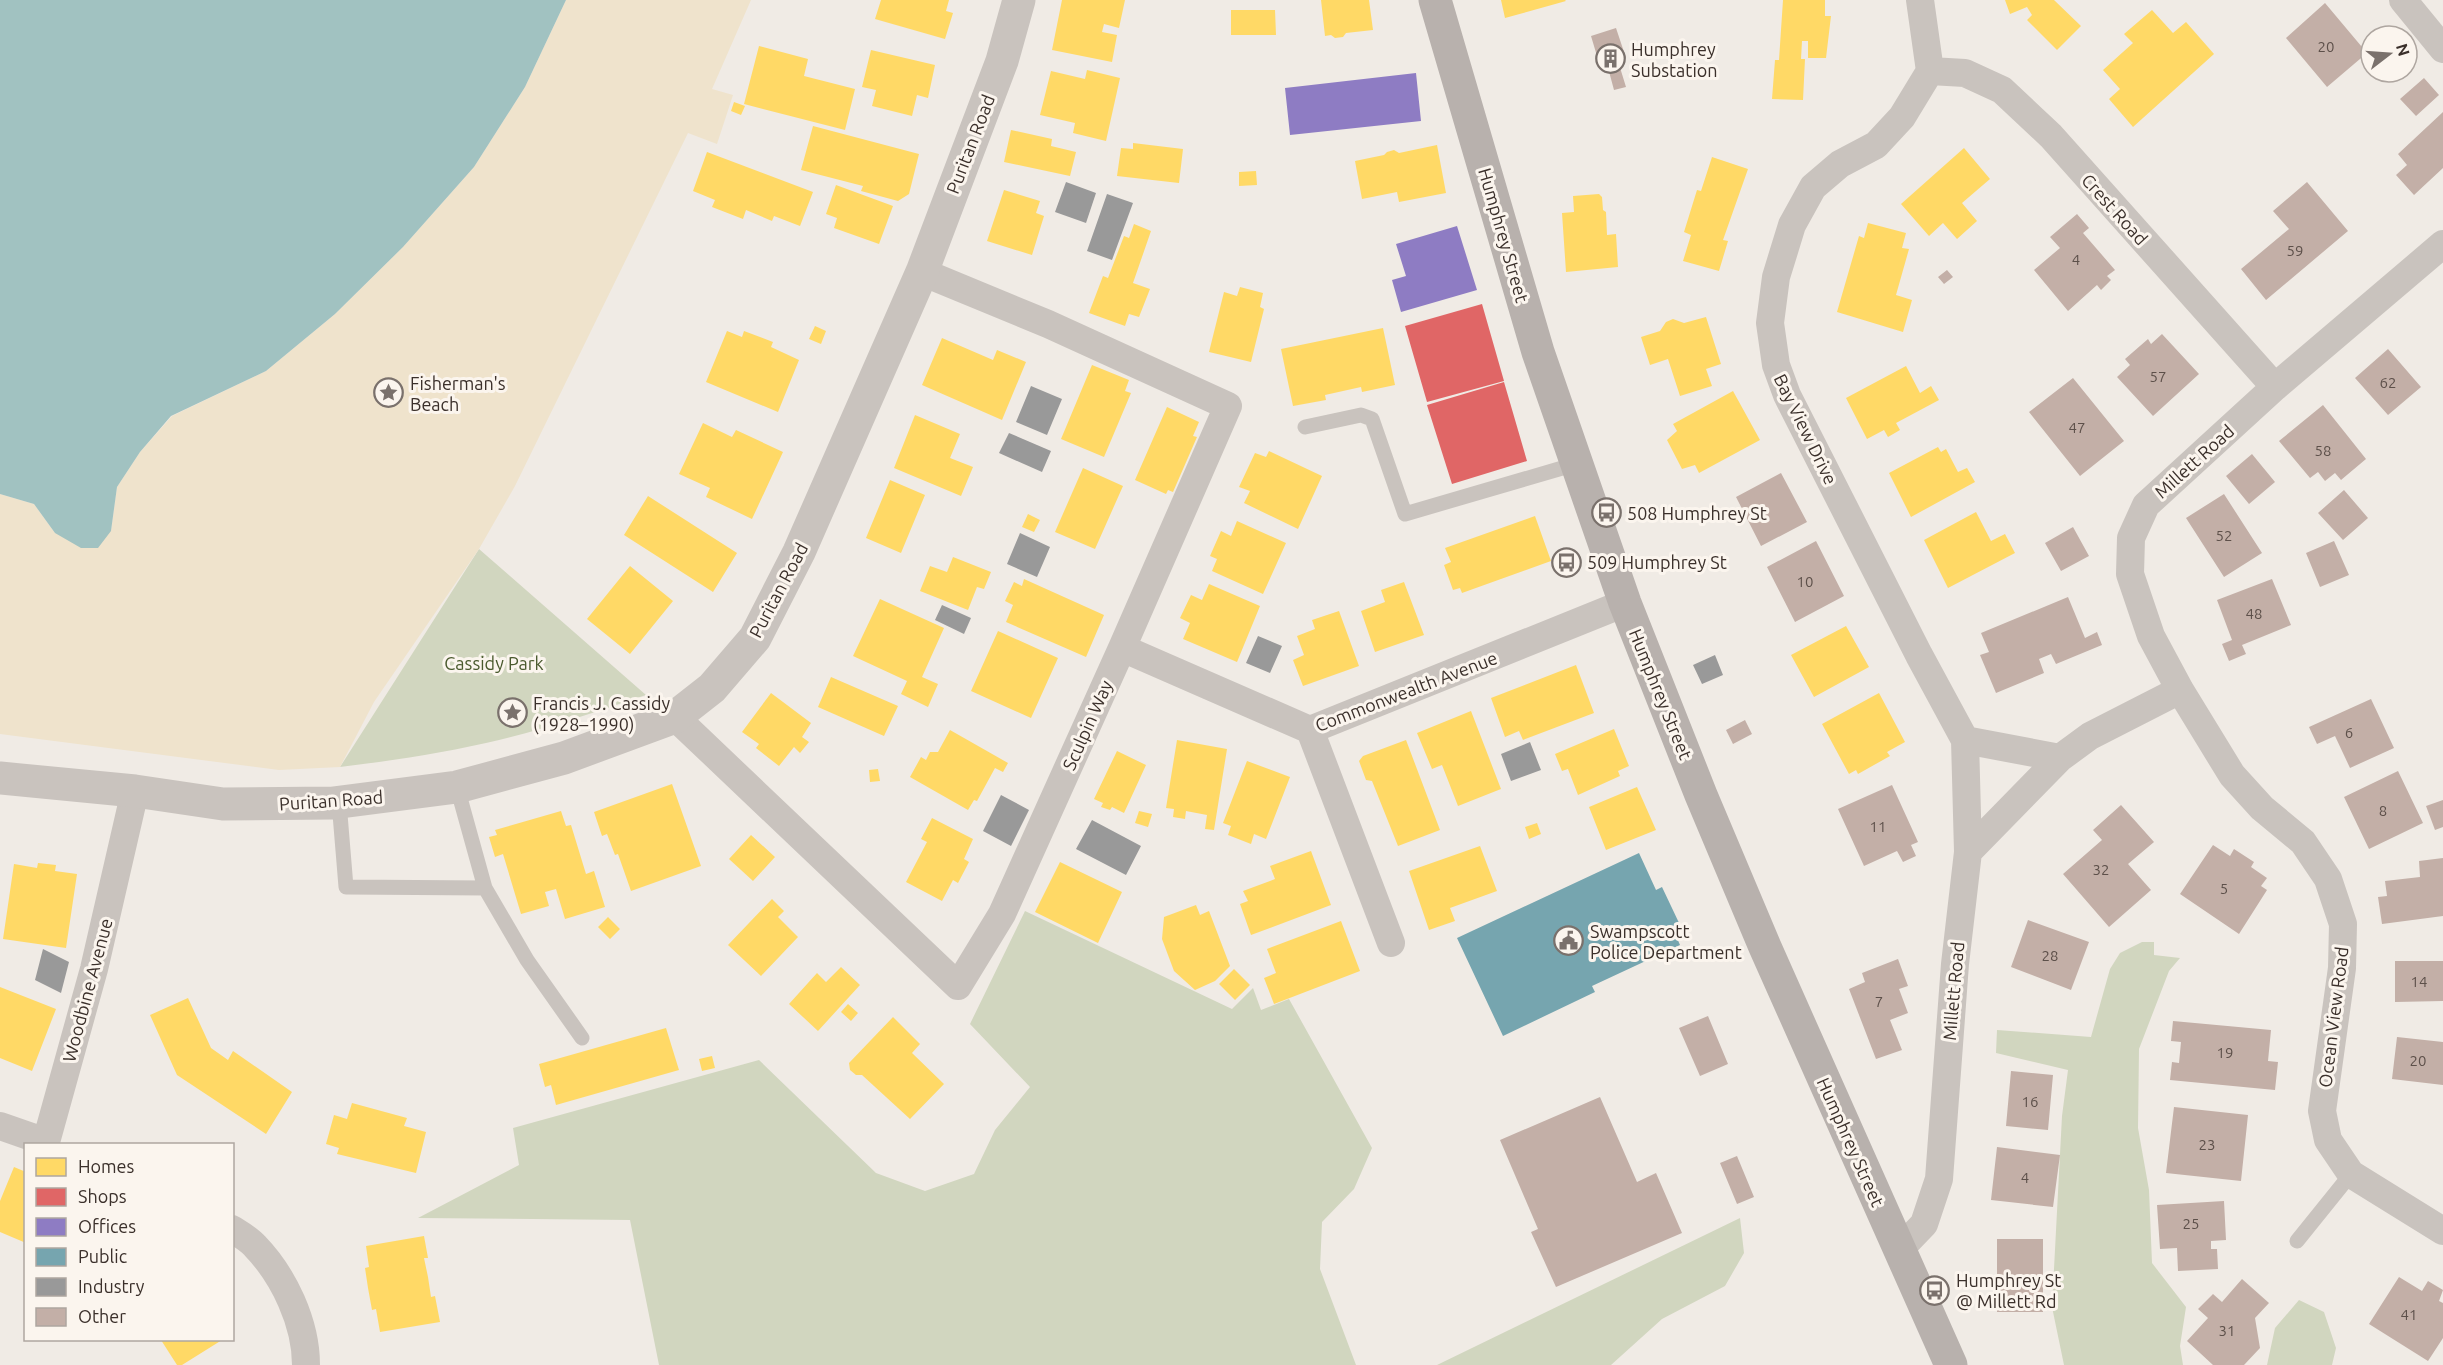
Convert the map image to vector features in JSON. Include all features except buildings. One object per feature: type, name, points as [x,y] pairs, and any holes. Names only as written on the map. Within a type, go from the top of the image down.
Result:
[{"type":"main road","name":"Humphrey Street","points":[[1435,0],[1538,352],[1625,603],[1742,893],[1951,1365]]},
{"type":"street","name":"Puritan Road","points":[[0,778],[135,790],[223,804],[339,802],[457,787],[564,758],[675,717],[712,688],[755,638],[799,552],[922,272],[1002,61],[1019,0]]},
{"type":"street","points":[[1920,0],[1930,71]]},
{"type":"street","points":[[2403,0],[2443,50]]},
{"type":"street","name":"Crest Road","points":[[1930,71],[1965,73],[2002,90],[2051,136],[2275,387]]},
{"type":"street","name":"Bay View Drive","points":[[1930,71],[1902,117],[1876,145],[1840,164],[1813,187],[1792,225],[1776,278],[1770,323],[1776,365],[1786,395],[1965,740],[1968,852]]},
{"type":"street","name":"Millett Road","points":[[2180,690],[2151,636],[2130,574],[2131,538],[2146,506],[2275,387],[2443,244]]},
{"type":"street","name":"Sculpin Way","points":[[675,717],[958,986],[1002,914],[1228,406],[1048,324],[922,272]]},
{"type":"street","name":"Commonwealth Avenue","points":[[1122,648],[1310,730],[1625,603]]},
{"type":"street","points":[[1968,852],[2060,758],[2090,736],[2180,690]]},
{"type":"street","name":"Ocean View Road","points":[[2180,690],[2232,775],[2262,808],[2303,842],[2328,879],[2343,924],[2342,968],[2322,1111],[2328,1140],[2350,1174],[2443,1231]]},
{"type":"street","points":[[1310,730],[1391,943]]},
{"type":"street","points":[[1965,740],[2060,758]]},
{"type":"street","name":"Woodbine Avenue","points":[[0,1126],[50,1143],[94,969],[135,790]]},
{"type":"street","name":"Millett Road","points":[[1899,1250],[1924,1224],[1939,1179],[1955,964],[1968,852]]},
{"type":"street","points":[[234,1230],[255,1246],[277,1276],[295,1309],[306,1353],[306,1365]]},
{"type":"lane","points":[[1305,427],[1361,415],[1371,419],[1405,514],[1576,464]]},
{"type":"lane","points":[[457,787],[485,888],[526,960],[582,1038]]},
{"type":"lane","points":[[339,802],[346,887],[485,888]]},
{"type":"lane","points":[[2297,1241],[2350,1174]]},
{"type":"green space","name":"Cassidy Park","points":[[479,549],[646,695],[546,727],[486,743],[413,757],[340,767]]},
{"type":"green space","points":[[1025,911],[1232,1009],[1253,988],[1261,1010],[1289,999],[1372,1148],[1354,1189],[1322,1222],[1320,1269],[1356,1365],[659,1365],[630,1220],[418,1218],[519,1165],[513,1128],[759,1060],[876,1173],[925,1191],[974,1174],[995,1130],[1030,1087],[970,1024]]},
{"type":"green space","points":[[2142,942],[2154,942],[2154,955],[2180,958],[2169,971],[2139,1049],[2138,1128],[2149,1190],[2152,1263],[2186,1307],[2180,1346],[2183,1365],[2064,1365],[2052,1307],[2062,1116],[2068,1070],[1996,1053],[1997,1030],[2091,1037],[2110,969],[2120,953]]},
{"type":"green space","points":[[1740,1218],[1744,1253],[1725,1286],[1662,1319],[1611,1365],[1437,1365]]},
{"type":"green space","points":[[2299,1300],[2324,1312],[2336,1348],[2332,1365],[2267,1365],[2275,1328]]},
{"type":"sand","name":"Fisherman's Beach","points":[[566,0],[751,0],[712,89],[733,95],[717,144],[688,133],[515,486],[479,549],[374,702],[340,767],[279,770],[0,734],[0,494],[34,504],[55,533],[111,531],[117,487],[140,452],[172,416],[266,371],[335,314],[403,247],[474,167],[525,87]]},
{"type":"water","points":[[0,0],[566,0],[525,87],[474,167],[403,247],[335,314],[266,371],[171,416],[140,452],[117,487],[111,531],[98,548],[81,548],[55,533],[34,504],[0,494]]},
{"type":"place","name":"Humphrey Substation","points":[[1610,59]]},
{"type":"place","name":"Fisherman's Beach","points":[[389,393]]},
{"type":"place","name":"508 Humphrey St","points":[[1606,513]]},
{"type":"place","name":"509 Humphrey St","points":[[1566,562]]},
{"type":"place","name":"Francis J. Cassidy (1928–1990)","points":[[512,713]]},
{"type":"place","name":"Swampscott Police Department","points":[[1569,941]]},
{"type":"place","name":"Humphrey St @ Millett Rd","points":[[1935,1290]]}]
